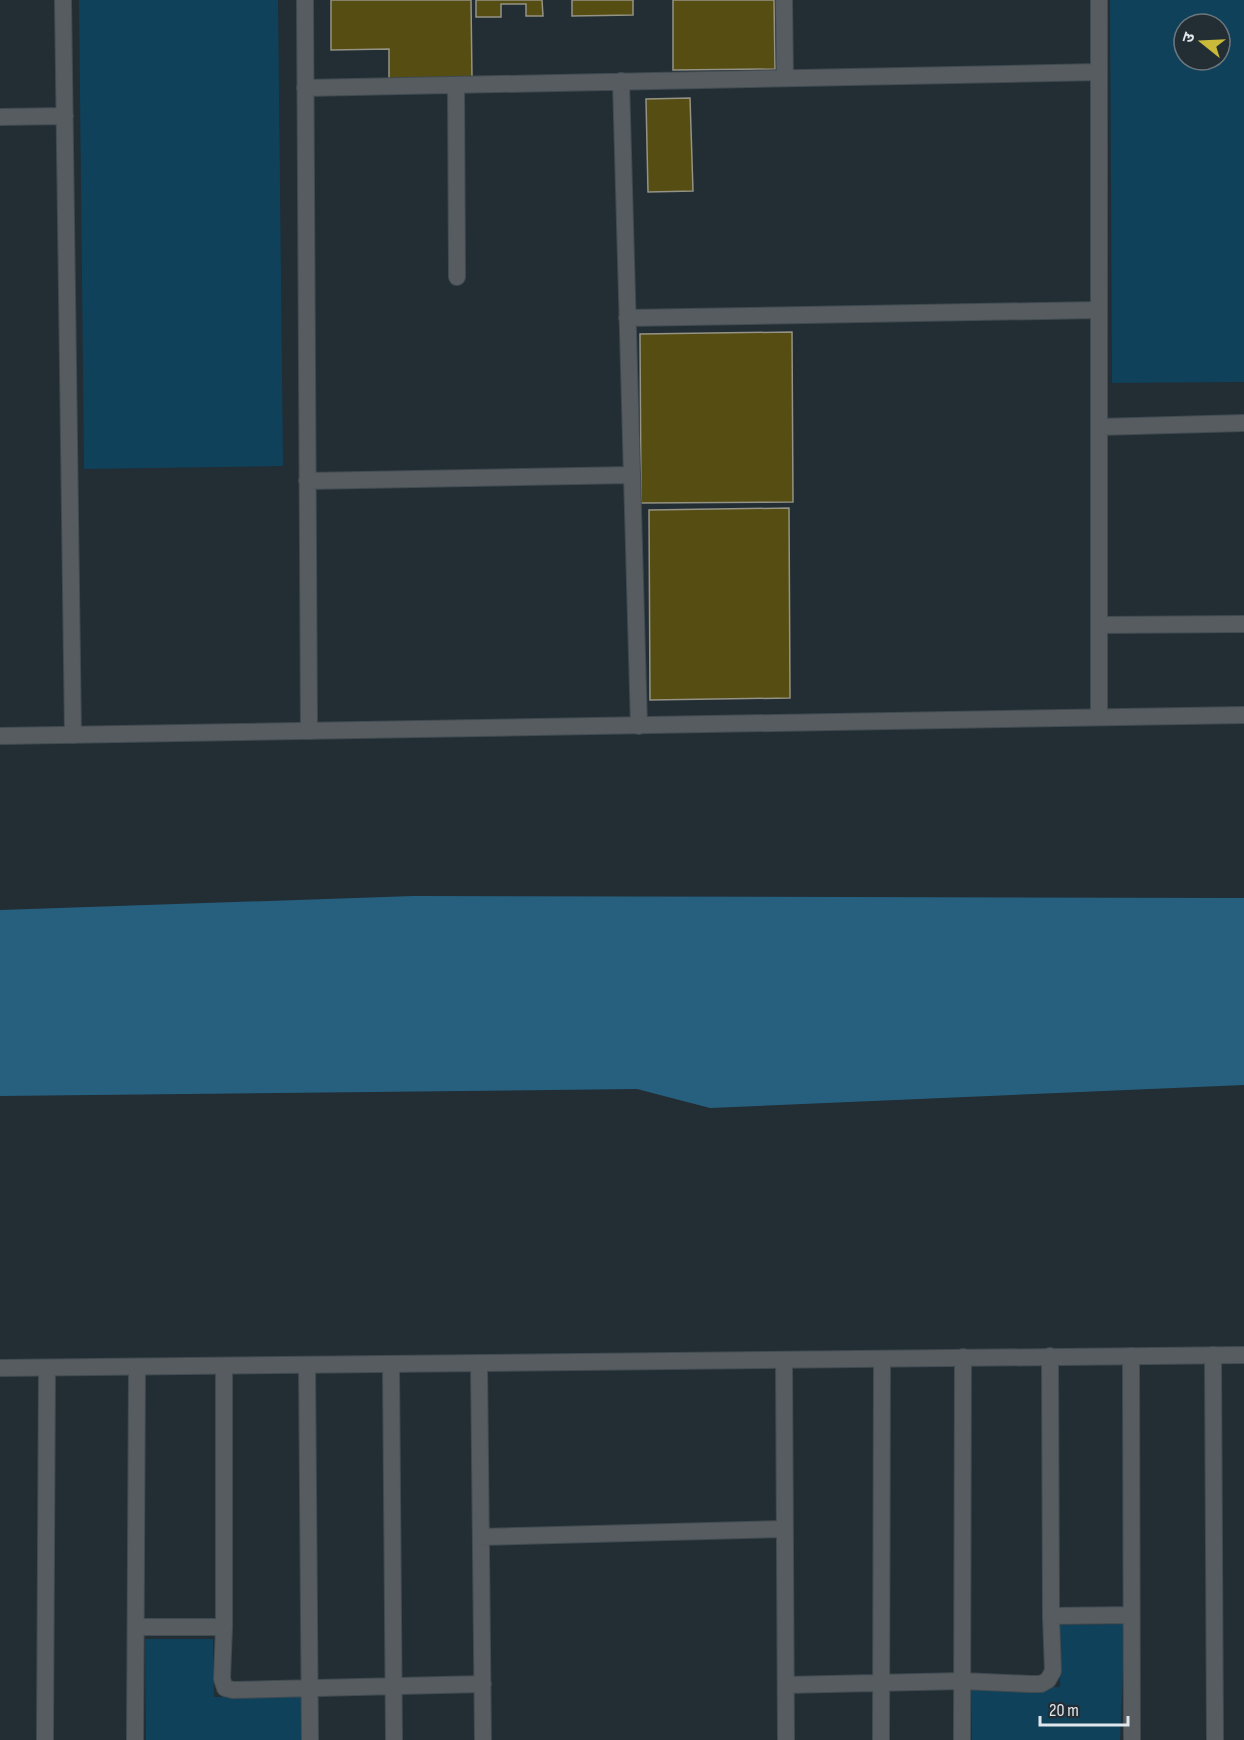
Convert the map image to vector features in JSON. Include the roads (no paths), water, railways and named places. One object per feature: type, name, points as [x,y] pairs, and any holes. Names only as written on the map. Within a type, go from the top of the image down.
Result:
[{"type":"street","points":[[63,0],[72,735]]},
{"type":"street","points":[[305,0],[309,731]]},
{"type":"street","points":[[784,0],[785,78]]},
{"type":"street","points":[[1099,0],[1099,717]]},
{"type":"street","points":[[305,88],[1099,72]]},
{"type":"street","points":[[621,81],[639,726]]},
{"type":"street","points":[[456,85],[457,277]]},
{"type":"street","points":[[0,117],[65,116]]},
{"type":"street","points":[[627,318],[1099,310]]},
{"type":"street","points":[[1099,427],[1244,423]]},
{"type":"street","points":[[307,481],[632,475]]},
{"type":"street","points":[[1099,625],[1244,624]]},
{"type":"street","points":[[0,736],[1244,715]]},
{"type":"street","points":[[1213,1355],[1215,1740]]},
{"type":"street","points":[[0,1368],[1244,1355]]},
{"type":"street","points":[[786,1685],[962,1681],[1041,1684],[1048,1680],[1053,1671],[1050,1356]]},
{"type":"street","points":[[1131,1356],[1132,1740]]},
{"type":"street","points":[[962,1740],[963,1358]]},
{"type":"street","points":[[881,1740],[882,1359]]},
{"type":"street","points":[[784,1360],[786,1740]]},
{"type":"street","points":[[479,1363],[483,1740]]},
{"type":"street","points":[[391,1364],[394,1740]]},
{"type":"street","points":[[307,1365],[310,1740]]},
{"type":"street","points":[[224,1366],[222,1679],[225,1688],[233,1690],[483,1684]]},
{"type":"street","points":[[135,1740],[137,1367]]},
{"type":"street","points":[[45,1740],[47,1368]]},
{"type":"street","points":[[481,1537],[785,1529]]},
{"type":"street","points":[[1051,1616],[1131,1615]]},
{"type":"street","points":[[136,1627],[224,1627]]}]
